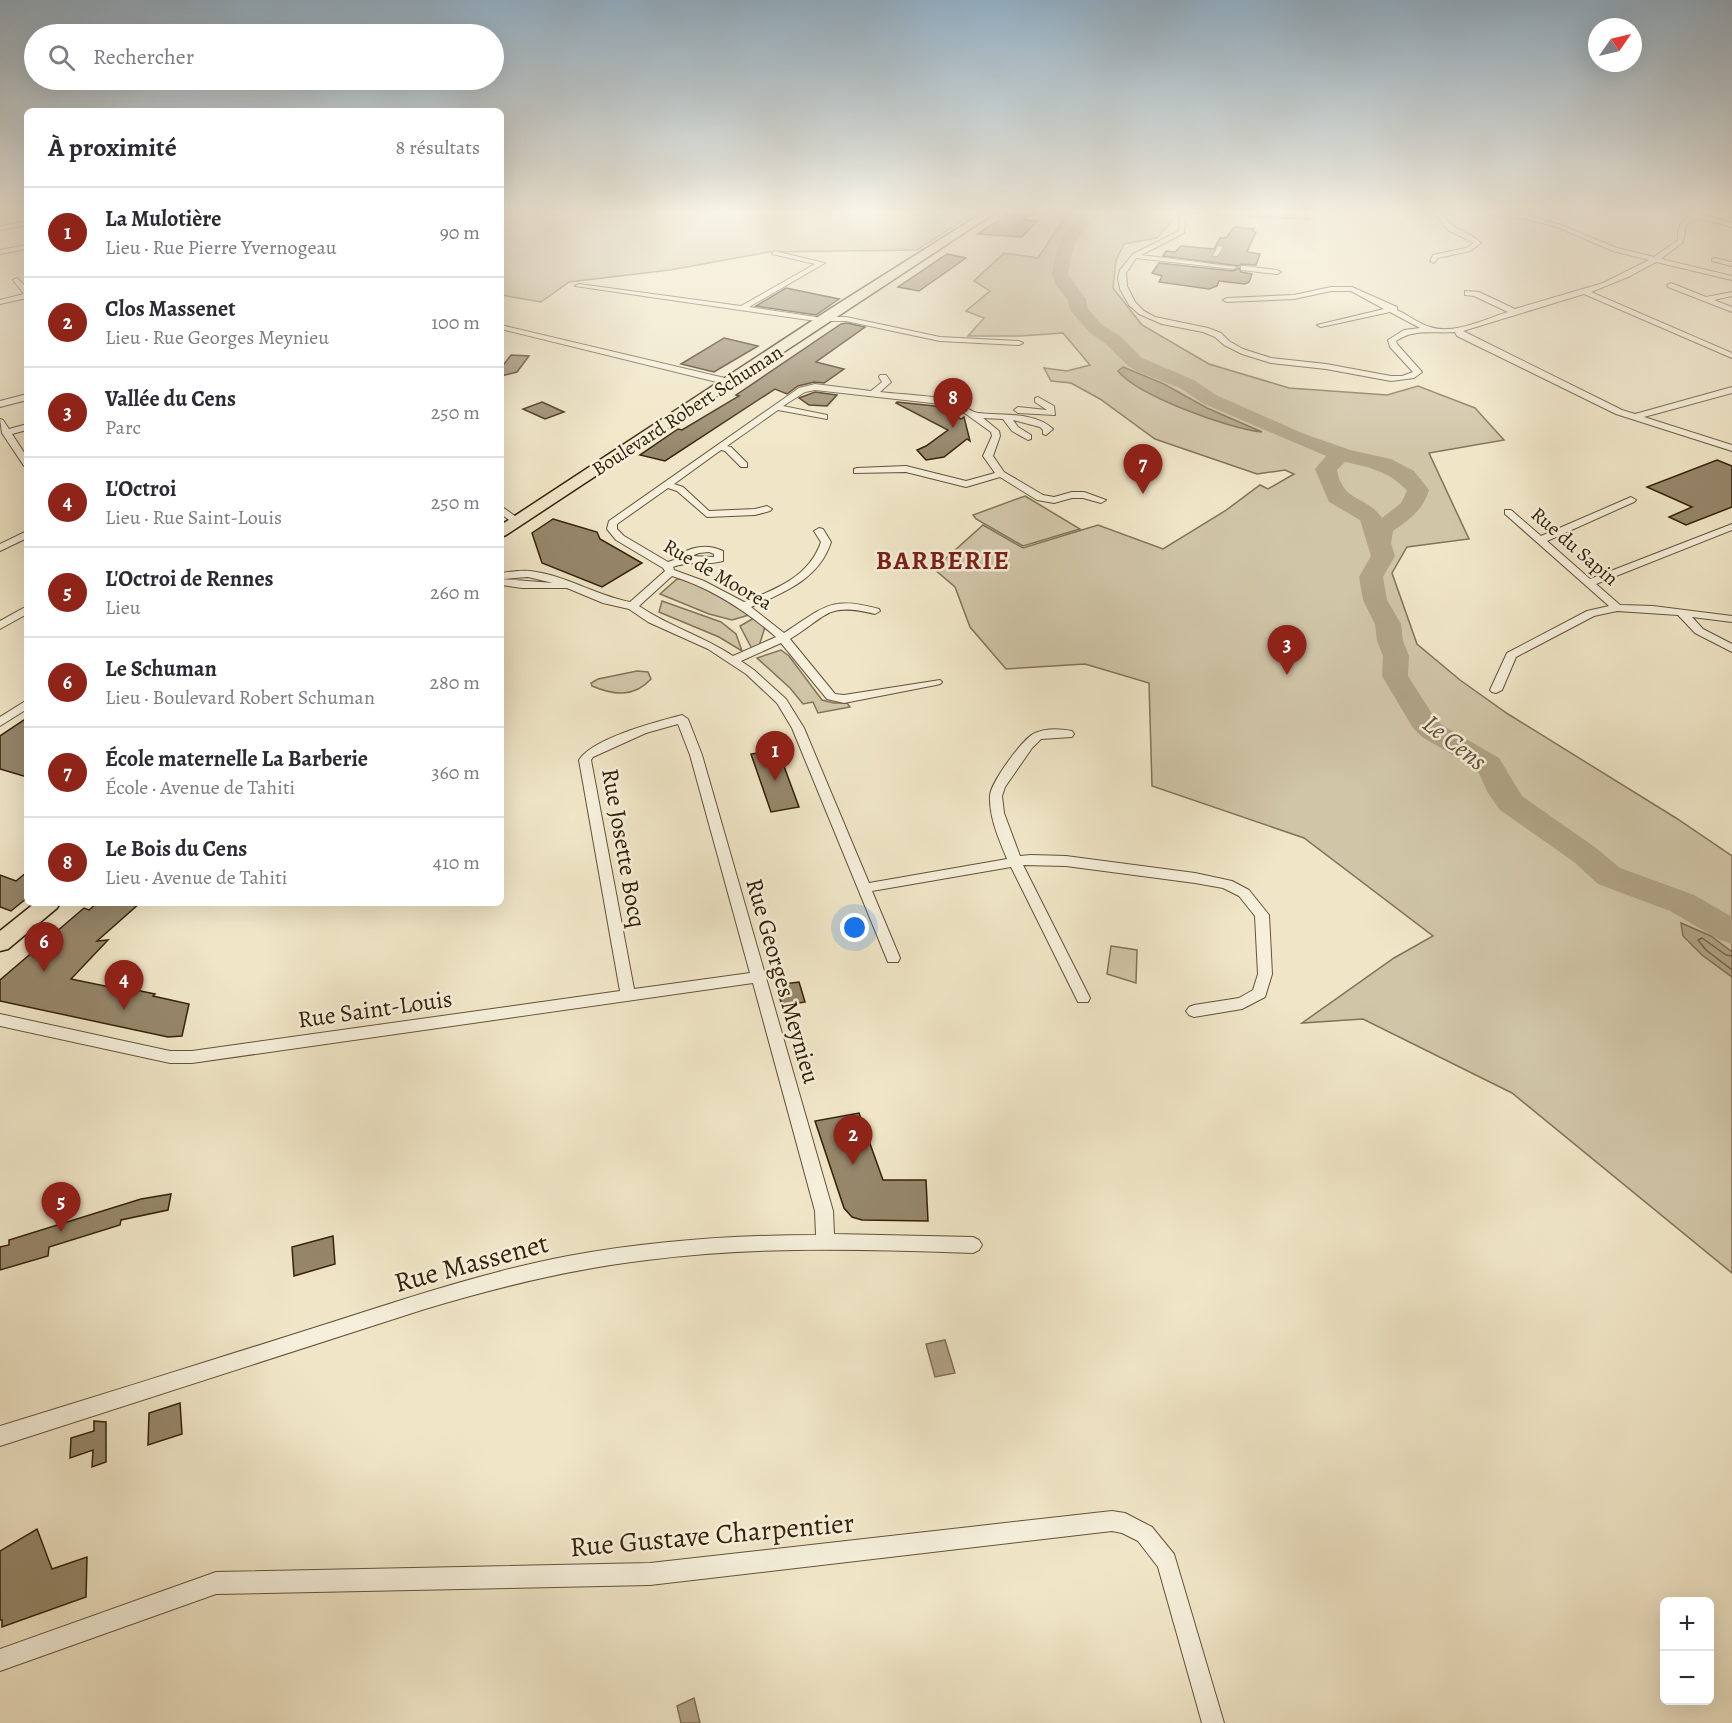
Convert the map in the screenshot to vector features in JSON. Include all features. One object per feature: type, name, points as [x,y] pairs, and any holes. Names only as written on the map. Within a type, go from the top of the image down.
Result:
[{"type":"main road","name":"Boulevard Robert Schuman","points":[[504,530],[868,290]]},
{"type":"main road","points":[[0,943],[45,906]]},
{"type":"street","points":[[612,290],[816,319],[826,317],[940,339],[1019,343]]},
{"type":"street","points":[[743,308],[773,290]]},
{"type":"street","points":[[1125,290],[1127,297],[1137,309],[1163,324],[1218,336],[1228,344],[1261,358],[1323,366],[1377,377],[1411,378],[1418,372],[1393,345],[1392,340],[1407,332],[1458,329],[1582,291],[1732,356]]},
{"type":"street","points":[[1227,300],[1294,297],[1324,290]]},
{"type":"street","points":[[1356,290],[1430,330]]},
{"type":"street","points":[[1685,290],[1732,310]]},
{"type":"street","points":[[1472,294],[1514,312]]},
{"type":"street","points":[[1707,299],[1732,294]]},
{"type":"street","points":[[0,302],[24,295]]},
{"type":"street","points":[[1321,326],[1394,309]]},
{"type":"street","points":[[504,328],[729,382]]},
{"type":"street","points":[[1458,329],[1458,332],[1466,337],[1619,412],[1732,448]]},
{"type":"street","points":[[874,393],[887,382],[883,377]]},
{"type":"street","name":"Rue de Moorea","points":[[734,660],[783,638],[757,615],[669,569],[620,538],[612,526],[616,519],[776,407],[810,388],[951,403],[974,416]]},
{"type":"street","points":[[1635,417],[1732,390]]},
{"type":"street","points":[[0,404],[24,398]]},
{"type":"street","points":[[1018,410],[1052,413],[1051,408],[1038,400]]},
{"type":"street","points":[[1007,418],[1028,405]]},
{"type":"street","points":[[776,407],[824,417]]},
{"type":"street","points":[[974,416],[987,414],[1026,422],[1044,431],[1014,441]]},
{"type":"street","points":[[974,416],[996,434],[988,456],[1001,474],[1040,498],[1054,500],[1072,495],[1084,495],[1101,501]]},
{"type":"street","points":[[1007,418],[1012,426],[1028,437]]},
{"type":"street","points":[[0,422],[24,460]]},
{"type":"street","points":[[6,433],[24,428]]},
{"type":"street","points":[[720,447],[728,449],[744,465]]},
{"type":"street","points":[[857,471],[876,468],[906,469],[966,484],[1001,474]]},
{"type":"street","points":[[666,484],[680,489],[707,514],[755,512],[767,509]]},
{"type":"street","points":[[1541,540],[1631,500]]},
{"type":"street","points":[[504,511],[516,521]]},
{"type":"street","name":"Rue du Sapin","points":[[1508,512],[1617,608]]},
{"type":"street","points":[[1590,584],[1732,527]]},
{"type":"street","points":[[743,607],[803,577],[824,552],[826,542],[819,531]]},
{"type":"street","points":[[0,548],[24,536]]},
{"type":"street","points":[[632,606],[669,569],[688,559]]},
{"type":"street","points":[[504,576],[534,574],[607,600],[632,606],[652,620],[712,646],[734,660],[773,692],[794,722],[866,888],[893,958]]},
{"type":"street","points":[[504,582],[571,587]]},
{"type":"street","points":[[875,611],[850,605],[829,607],[783,638],[831,697],[844,699],[936,682]]},
{"type":"street","points":[[1496,690],[1511,655],[1591,613],[1617,608],[1682,612],[1732,619]]},
{"type":"street","points":[[0,626],[24,611]]},
{"type":"street","points":[[1682,612],[1699,631],[1732,649]]},
{"type":"street","points":[[0,722],[24,706]]},
{"type":"street","name":"Rue Josette Bocq","points":[[627,995],[585,760],[589,754],[642,730],[669,721],[682,719],[688,734]]},
{"type":"street","points":[[1068,734],[1048,732],[1033,737],[997,790],[997,814],[1015,861],[1083,998]]},
{"type":"street","name":"Rue Georges Meynieu","points":[[688,734],[824,1211],[825,1241]]},
{"type":"street","points":[[866,888],[1031,859],[1066,861],[1227,884],[1244,892],[1262,915],[1265,974],[1260,993],[1242,1003],[1194,1011]]},
{"type":"street","name":"Rue Saint-Louis","points":[[0,1020],[170,1057],[192,1057],[758,977]]},
{"type":"street","name":"Rue Massenet","points":[[0,1437],[435,1297],[538,1270],[669,1249],[729,1244],[825,1241],[973,1245]]},
{"type":"street","name":"Rue Gustave Charpentier","points":[[0,1660],[216,1583],[650,1574],[1112,1521],[1125,1523],[1145,1534],[1167,1561],[1210,1714]]},
{"type":"shaded area","points":[[504,290],[557,290],[541,302],[504,296]]},
{"type":"shaded area","points":[[1115,290],[1142,325],[1209,364],[1289,388],[1387,395],[1418,386],[1475,408],[1504,440],[1429,453],[1469,539],[1407,547],[1392,573],[1417,644],[1460,680],[1508,714],[1676,818],[1732,856],[1732,1273],[1512,1093],[1363,1019],[1302,1023],[1394,958],[1433,936],[1304,838],[1152,786],[1149,683],[1085,664],[1006,669],[970,627],[955,587],[934,569],[983,525],[1023,548],[1098,525],[1163,549],[1225,511],[1260,485],[1268,489],[1294,474],[1285,470],[1257,474],[1155,439],[1100,399],[1071,383],[1051,381],[1044,368],[1067,371],[1090,365],[1063,333],[968,336],[984,318],[966,311],[990,291]]},
{"type":"shaded area","points":[[1025,496],[1080,529],[1023,546],[976,519],[973,515]]},
{"type":"shaded area","points":[[677,579],[692,583],[724,599],[749,615],[732,620],[709,614],[660,594]]},
{"type":"shaded area","points":[[662,601],[721,622],[736,634],[742,651],[719,637],[659,612]]},
{"type":"shaded area","points":[[754,618],[765,627],[759,646],[752,649],[740,626]]},
{"type":"shaded area","points":[[781,650],[789,656],[822,700],[847,703],[850,707],[818,713],[813,702],[803,704],[790,688],[757,658]]},
{"type":"shaded area","points":[[637,671],[648,672],[651,679],[630,692],[615,693],[592,686],[591,683],[598,679]]},
{"type":"shaded area","points":[[1111,946],[1137,950],[1136,983],[1107,974]]},
{"type":"water","points":[[1123,367],[1164,384],[1207,408],[1262,432],[1247,430],[1208,418],[1144,391],[1118,371]]},
{"type":"water","points":[[1681,923],[1711,936],[1732,952],[1732,977],[1702,955],[1683,936]]},
{"type":"water","points":[[945,1340],[955,1373],[935,1377],[926,1344]]},
{"type":"water","points":[[694,1698],[700,1723],[681,1723],[677,1706]]},
{"type":"building","points":[[782,290],[798,290],[839,299],[816,315],[756,306]]},
{"type":"building","points":[[841,324],[865,327],[816,362],[844,369],[824,383],[814,382],[798,386],[787,394],[775,389],[665,461],[640,455],[678,429],[682,430],[739,396],[736,395]]},
{"type":"building","points":[[724,338],[758,346],[714,372],[681,364]]},
{"type":"building","points":[[511,355],[529,356],[517,372],[504,375],[504,364]]},
{"type":"building","points":[[815,392],[837,395],[827,406],[809,405],[799,398]]},
{"type":"building","points":[[542,402],[564,412],[545,419],[523,409]]},
{"type":"building","points":[[897,402],[935,406],[961,419],[964,417],[970,441],[967,439],[944,457],[926,460],[917,450],[948,430]]},
{"type":"building","points":[[1717,460],[1732,466],[1732,507],[1686,525],[1669,517],[1692,507],[1647,487]]},
{"type":"building","points":[[553,519],[597,532],[600,539],[642,563],[602,587],[542,563],[532,533]]},
{"type":"building","points":[[24,720],[24,776],[0,769],[0,736]]},
{"type":"building","points":[[778,750],[799,807],[771,812],[751,754]]},
{"type":"building","points":[[24,874],[24,900],[11,911],[0,907],[0,875],[16,881]]},
{"type":"building","points":[[94,906],[137,906],[97,941],[108,940],[71,979],[155,994],[153,996],[189,1004],[182,1036],[168,1037],[0,1001],[0,980],[84,908],[89,910]]},
{"type":"building","points":[[799,982],[805,1002],[782,1006],[776,985]]},
{"type":"building","points":[[859,1113],[883,1180],[926,1180],[928,1221],[862,1220],[852,1217],[844,1208],[815,1121]]},
{"type":"building","points":[[171,1194],[168,1210],[121,1220],[120,1225],[49,1247],[48,1256],[0,1270],[0,1247],[9,1245],[9,1240],[141,1199]]},
{"type":"building","points":[[333,1236],[335,1264],[294,1276],[292,1247]]},
{"type":"building","points":[[180,1403],[182,1434],[148,1445],[149,1413]]},
{"type":"building","points":[[94,1421],[106,1422],[106,1462],[92,1467],[93,1450],[70,1458],[71,1438],[94,1431]]},
{"type":"building","points":[[37,1529],[52,1569],[87,1557],[86,1597],[2,1627],[2,1620],[0,1620],[0,1551]]},
{"type":"waterway","name":"Le Cens","points":[[1070,290],[1077,299],[1079,310],[1096,329],[1113,340],[1135,362],[1187,384],[1209,399],[1329,449]]},
{"type":"waterway","name":"Le Cens","points":[[1329,449],[1383,464],[1406,476],[1418,490],[1409,508],[1382,528],[1380,542]]},
{"type":"waterway","name":"Le Cens","points":[[1329,449],[1335,453],[1337,458],[1326,469],[1337,497],[1369,515],[1373,523],[1383,553],[1380,564],[1371,577],[1375,600],[1388,624],[1390,641],[1396,656],[1395,676],[1423,722],[1432,731],[1489,764],[1503,793],[1511,803],[1585,855],[1609,876],[1682,903],[1732,932]]},
{"type":"place","name":"Le Bois du Cens","points":[[953,428]]},
{"type":"place","name":"École maternelle La Barberie","points":[[1143,494]]},
{"type":"place","name":"Vallée du Cens","points":[[1287,675]]},
{"type":"place","name":"La Mulotière","points":[[775,781]]},
{"type":"place","name":"Le Schuman","points":[[44,972]]},
{"type":"place","name":"L'Octroi","points":[[124,1010]]},
{"type":"place","name":"Clos Massenet","points":[[853,1165]]},
{"type":"place","name":"L'Octroi de Rennes","points":[[61,1232]]},
{"type":"district","name":"BARBERIE","points":[[943,560]]}]
